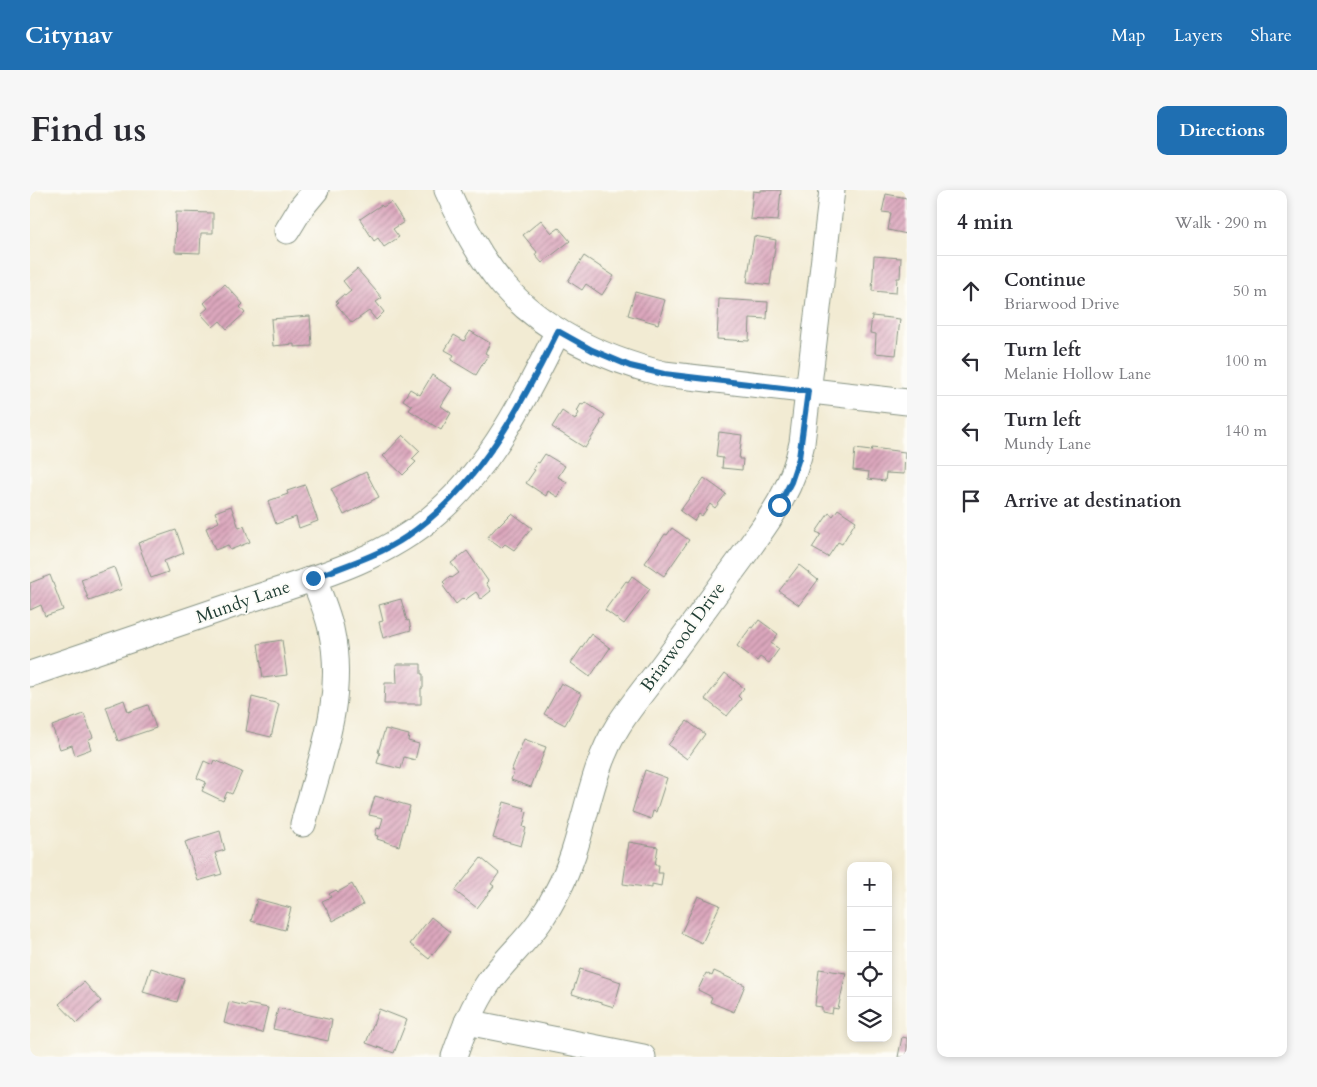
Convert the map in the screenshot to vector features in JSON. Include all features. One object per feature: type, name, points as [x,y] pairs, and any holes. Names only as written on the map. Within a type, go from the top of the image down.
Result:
[{"type":"street","points":[[287,231],[301,208],[316,190]]},
{"type":"street","points":[[447,190],[465,228],[482,257],[503,285],[558,331],[592,350],[630,366],[664,374],[907,402]]},
{"type":"street","name":"Briarwood Drive","points":[[454,1057],[467,1022],[489,980],[540,921],[558,891],[572,859],[583,826],[594,776],[604,750],[618,725],[691,628],[779,505],[791,482],[799,458],[832,190]]},
{"type":"street","name":"Mundy Lane","points":[[30,674],[313,578],[377,553],[406,537],[437,514],[460,491],[477,470],[508,426],[534,380],[558,331]]},
{"type":"street","points":[[304,824],[333,716],[336,687],[335,657],[331,628],[313,578]]},
{"type":"street","points":[[467,1022],[643,1057]]},
{"type":"building","points":[[761,190],[781,190],[778,221],[750,219],[753,191],[761,192]]},
{"type":"building","points":[[886,194],[907,198],[907,234],[888,230],[891,213],[882,212]]},
{"type":"building","points":[[391,202],[404,222],[393,229],[399,237],[384,247],[378,238],[374,241],[360,219],[381,205],[383,207]]},
{"type":"building","points":[[176,212],[213,213],[213,233],[201,233],[200,253],[175,252]]},
{"type":"building","points":[[541,220],[552,233],[559,228],[570,241],[542,263],[535,255],[537,252],[523,235]]},
{"type":"building","points":[[754,236],[776,240],[770,285],[747,282]]},
{"type":"building","points":[[584,256],[614,276],[602,295],[586,284],[582,290],[568,281]]},
{"type":"building","points":[[874,256],[901,258],[900,278],[897,278],[896,293],[872,291]]},
{"type":"building","points":[[357,269],[382,298],[376,302],[384,312],[376,320],[369,311],[352,323],[336,304],[338,303],[336,301],[351,291],[343,281]]},
{"type":"building","points":[[225,284],[243,304],[240,307],[245,313],[227,329],[220,321],[213,327],[201,314],[208,308],[204,303]]},
{"type":"building","points":[[635,292],[665,300],[658,324],[628,315]]},
{"type":"building","points":[[719,299],[768,302],[767,319],[750,318],[749,341],[717,339]]},
{"type":"building","points":[[310,316],[312,346],[294,347],[294,344],[273,346],[271,319]]},
{"type":"building","points":[[872,316],[900,319],[896,355],[875,353],[876,334],[870,333]]},
{"type":"building","points":[[470,331],[490,343],[485,353],[488,355],[476,375],[451,360],[454,355],[445,350],[454,335],[464,341]]},
{"type":"building","points":[[432,375],[452,388],[441,406],[451,413],[441,430],[409,410],[412,406],[403,400],[410,389],[420,395]]},
{"type":"building","points":[[585,402],[605,415],[585,448],[552,427],[562,411],[575,420],[579,413],[577,411],[581,404],[583,405]]},
{"type":"building","points":[[719,432],[742,435],[739,459],[743,459],[742,470],[722,468],[723,458],[716,457]]},
{"type":"building","points":[[403,435],[420,451],[412,459],[416,462],[403,475],[383,456]]},
{"type":"building","points":[[872,448],[905,452],[904,474],[886,473],[885,481],[868,479],[869,472],[853,470],[855,449],[871,451]]},
{"type":"building","points":[[545,454],[565,466],[558,477],[567,482],[558,497],[548,491],[546,496],[526,483],[535,470],[533,469],[537,462],[539,463]]},
{"type":"building","points":[[366,472],[379,497],[344,515],[331,489]]},
{"type":"building","points":[[704,478],[726,494],[715,508],[710,504],[702,516],[699,514],[694,521],[680,511]]},
{"type":"building","points":[[305,485],[318,521],[299,528],[296,517],[276,524],[268,501],[288,494],[287,491]]},
{"type":"building","points":[[231,506],[239,528],[244,526],[250,542],[230,550],[228,545],[215,550],[206,528],[219,522],[215,512]]},
{"type":"building","points":[[838,509],[856,521],[842,544],[838,542],[828,557],[812,548],[821,534],[816,532],[829,513],[833,516]]},
{"type":"building","points":[[512,513],[532,528],[514,550],[505,544],[501,548],[487,538]]},
{"type":"building","points":[[672,528],[689,540],[664,576],[645,563],[665,534],[667,535]]},
{"type":"building","points":[[176,530],[184,553],[164,561],[168,572],[151,578],[138,543]]},
{"type":"building","points":[[467,551],[488,581],[486,583],[491,591],[481,599],[476,592],[465,600],[463,598],[456,604],[443,586],[445,584],[443,582],[450,576],[452,578],[459,573],[451,563]]},
{"type":"building","points":[[799,565],[818,580],[799,605],[779,591]]},
{"type":"building","points":[[114,567],[122,589],[89,601],[81,579]]},
{"type":"building","points":[[50,575],[63,610],[45,616],[41,605],[30,610],[30,583]]},
{"type":"building","points":[[632,576],[650,589],[624,624],[605,610],[626,581],[628,582]]},
{"type":"building","points":[[401,599],[411,630],[383,638],[379,622],[383,621],[379,605]]},
{"type":"building","points":[[759,620],[778,634],[771,643],[779,649],[769,663],[760,657],[757,661],[737,646],[751,627],[753,628]]},
{"type":"building","points":[[591,634],[610,648],[590,677],[571,663]]},
{"type":"building","points":[[282,640],[287,675],[263,678],[258,644]]},
{"type":"building","points":[[396,664],[421,664],[423,688],[421,688],[421,704],[384,704],[385,683],[397,683]]},
{"type":"building","points":[[725,673],[744,688],[738,696],[741,699],[727,716],[705,699]]},
{"type":"building","points":[[561,683],[582,694],[565,725],[544,714]]},
{"type":"building","points":[[252,697],[279,704],[271,737],[246,731]]},
{"type":"building","points":[[124,700],[128,712],[148,705],[156,728],[118,741],[106,707]]},
{"type":"building","points":[[84,714],[93,737],[88,740],[91,749],[75,755],[72,745],[60,749],[52,726]]},
{"type":"building","points":[[687,721],[705,734],[687,759],[668,745]]},
{"type":"building","points":[[385,729],[409,735],[408,741],[419,744],[415,760],[404,757],[401,769],[377,763],[380,753],[378,752]]},
{"type":"building","points":[[524,739],[546,747],[531,787],[511,780],[514,771],[511,771]]},
{"type":"building","points":[[215,760],[242,772],[232,794],[227,792],[223,801],[202,791],[206,782],[197,778],[204,761],[213,765]]},
{"type":"building","points":[[645,770],[667,778],[656,812],[653,811],[651,819],[632,812]]},
{"type":"building","points":[[375,796],[410,806],[399,846],[377,839],[378,836],[375,835],[377,828],[380,829],[383,818],[369,815]]},
{"type":"building","points":[[504,802],[525,808],[524,811],[527,812],[523,827],[526,828],[521,846],[493,838]]},
{"type":"building","points":[[220,831],[225,850],[215,853],[222,874],[198,881],[185,842]]},
{"type":"building","points":[[629,842],[658,847],[655,865],[659,865],[658,873],[663,873],[661,886],[652,884],[652,888],[623,884]]},
{"type":"building","points":[[481,858],[499,873],[491,884],[494,886],[477,908],[455,891]]},
{"type":"building","points":[[352,884],[363,905],[333,921],[322,901],[331,897],[329,894],[336,890],[338,892]]},
{"type":"building","points":[[698,896],[720,905],[702,943],[681,933]]},
{"type":"building","points":[[257,899],[291,908],[285,930],[251,921]]},
{"type":"building","points":[[431,917],[450,932],[429,959],[410,944]]},
{"type":"building","points":[[151,968],[184,979],[177,1002],[143,992]]},
{"type":"building","points":[[580,969],[621,982],[614,1007],[572,994]]},
{"type":"building","points":[[819,969],[846,973],[838,1009],[833,1008],[832,1014],[822,1012],[822,1007],[815,1006]]},
{"type":"building","points":[[714,971],[745,985],[734,1012],[710,1002],[712,997],[698,990],[706,973],[712,976]]},
{"type":"building","points":[[84,982],[101,1001],[77,1023],[59,1004]]},
{"type":"building","points":[[229,1002],[268,1008],[262,1033],[224,1023]]},
{"type":"building","points":[[278,1008],[332,1020],[328,1041],[273,1029]]},
{"type":"building","points":[[379,1009],[407,1020],[394,1053],[366,1043]]},
{"type":"building","points":[[902,1037],[907,1038],[907,1057],[898,1057]]},
{"type":"route","points":[[313,578],[377,553],[406,537],[437,514],[460,491],[508,426],[534,380],[558,331],[592,350],[630,366],[664,374],[808,391],[799,458],[791,482],[779,505]]}]
